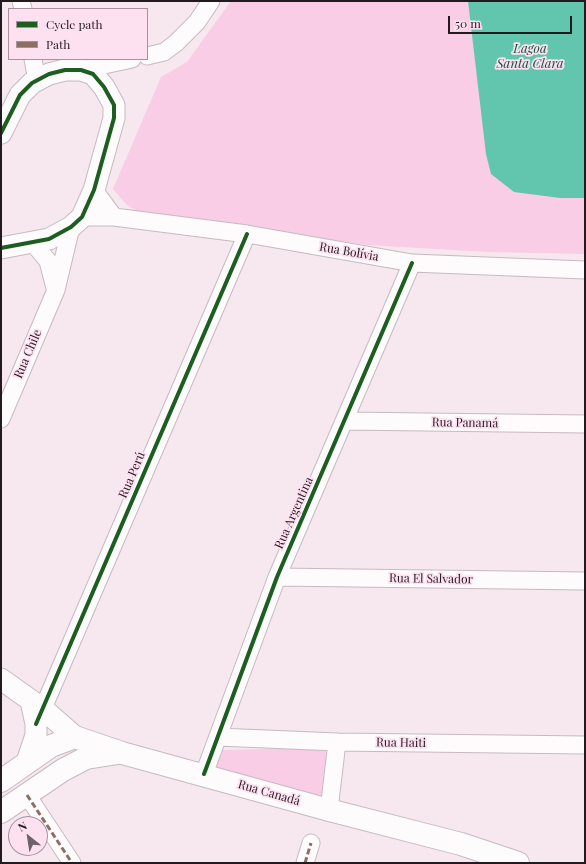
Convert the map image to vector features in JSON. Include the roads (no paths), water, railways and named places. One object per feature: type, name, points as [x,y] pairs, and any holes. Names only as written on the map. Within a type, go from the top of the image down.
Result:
[{"type":"main road","name":"Rua Canadá","points":[[75,737],[122,753],[204,774],[329,810],[461,844],[518,863]]},
{"type":"main road","points":[[1,781],[51,746],[75,737]]},
{"type":"main road","points":[[1,812],[62,770],[86,758],[122,753]]},
{"type":"street","points":[[194,1],[196,22]]},
{"type":"street","points":[[148,56],[164,52],[176,43],[196,22],[211,1]]},
{"type":"street","points":[[33,60],[37,81]]},
{"type":"street","points":[[1,133],[11,97],[49,74],[65,70],[81,70],[127,60]]},
{"type":"street","points":[[1,249],[49,239],[77,222],[94,190],[114,118],[114,105],[100,82],[93,74],[81,70]]},
{"type":"street","points":[[94,190],[114,217]]},
{"type":"street","name":"Rua Bolívia","points":[[77,222],[114,217],[247,234],[412,263],[585,270]]},
{"type":"street","name":"Rua Chile","points":[[1,419],[56,290],[77,222]]},
{"type":"street","name":"Rua Perú","points":[[37,712],[247,234]]},
{"type":"street","points":[[32,243],[48,261],[56,290]]},
{"type":"street","name":"Rua Argentina","points":[[204,774],[277,576],[412,263]]},
{"type":"street","name":"Rua Panamá","points":[[345,421],[585,424]]},
{"type":"street","name":"Rua El Salvador","points":[[277,576],[585,581]]},
{"type":"street","name":"Rua Canadá","points":[[1,679],[37,712],[75,737]]},
{"type":"street","points":[[27,762],[36,735],[37,712]]},
{"type":"street","name":"Rua Haiti","points":[[218,737],[337,742],[585,745]]},
{"type":"street","points":[[329,810],[337,742]]},
{"type":"street","points":[[27,795],[72,863]]},
{"type":"street","points":[[305,863],[311,843]]},
{"type":"water","name":"Lagoa Santa Clara","points":[[468,1],[585,1],[585,198],[560,198],[514,192],[491,174],[486,154]]}]
